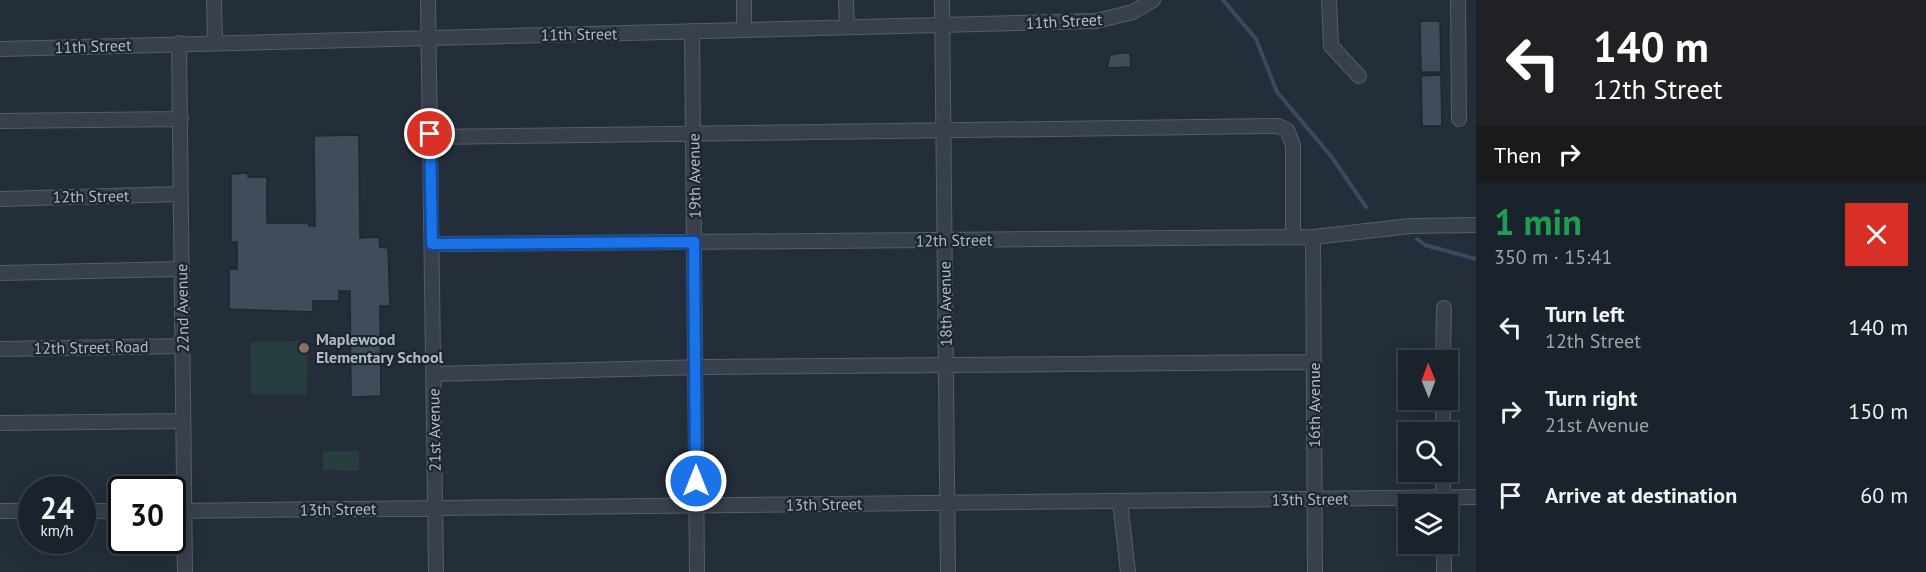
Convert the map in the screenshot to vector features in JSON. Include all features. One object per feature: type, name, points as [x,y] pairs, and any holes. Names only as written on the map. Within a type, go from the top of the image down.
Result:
[{"type":"street","points":[[214,0],[215,42]]},
{"type":"street","name":"21st Avenue","points":[[428,0],[436,572]]},
{"type":"street","points":[[744,0],[744,30]]},
{"type":"street","points":[[846,0],[847,27]]},
{"type":"street","name":"18th Avenue","points":[[942,0],[948,572]]},
{"type":"street","name":"11th Street","points":[[0,49],[1096,21],[1132,12],[1152,0]]},
{"type":"street","points":[[1329,0],[1331,46],[1359,76]]},
{"type":"street","points":[[1458,0],[1459,119]]},
{"type":"street","name":"19th Avenue","points":[[692,31],[697,572]]},
{"type":"street","name":"22nd Avenue","points":[[179,43],[183,346],[180,476]]},
{"type":"street","points":[[0,121],[181,119]]},
{"type":"street","points":[[430,137],[1278,126],[1287,130],[1293,145],[1293,237]]},
{"type":"street","name":"12th Street","points":[[0,199],[181,194]]},
{"type":"street","name":"12th Street","points":[[432,244],[1313,237],[1411,226],[1476,225]]},
{"type":"street","name":"16th Avenue","points":[[1313,237],[1316,572]]},
{"type":"street","points":[[0,273],[182,269]]},
{"type":"street","points":[[1443,350],[1444,308]]},
{"type":"street","name":"12th Street Road","points":[[0,349],[183,346]]},
{"type":"street","points":[[434,374],[695,367],[1314,362]]},
{"type":"street","points":[[0,423],[183,421]]},
{"type":"street","name":"13th Street","points":[[1458,499],[1476,497]]},
{"type":"street","name":"13th Street","points":[[186,511],[947,502],[1398,500]]},
{"type":"street","points":[[1120,501],[1128,572]]},
{"type":"street","points":[[0,511],[18,511]]},
{"type":"street","name":"22nd Avenue","points":[[183,554],[185,572]]},
{"type":"street","points":[[1443,554],[1444,572]]},
{"type":"green space","points":[[308,341],[307,394],[251,394],[250,342]]},
{"type":"green space","points":[[323,451],[359,451],[359,471],[323,470]]},
{"type":"building","points":[[1420,21],[1440,21],[1441,72],[1421,72]]},
{"type":"building","points":[[1130,53],[1131,67],[1107,68],[1110,55]]},
{"type":"building","points":[[1441,75],[1442,126],[1422,126],[1421,76]]},
{"type":"building","points":[[359,135],[360,238],[379,237],[380,247],[388,248],[390,306],[380,306],[381,396],[351,397],[350,291],[339,291],[339,301],[313,301],[313,312],[229,309],[229,269],[237,269],[237,242],[231,242],[231,174],[248,173],[248,177],[267,177],[267,223],[308,223],[309,226],[315,226],[314,136]]},
{"type":"waterway","points":[[1223,0],[1256,39],[1277,92],[1331,156],[1366,207]]},
{"type":"waterway","points":[[1417,239],[1425,245],[1476,259]]},
{"type":"place","name":"Maplewood Elementary School","points":[[304,348]]},
{"type":"route","points":[[430,134],[432,244],[694,242],[696,481]]}]
